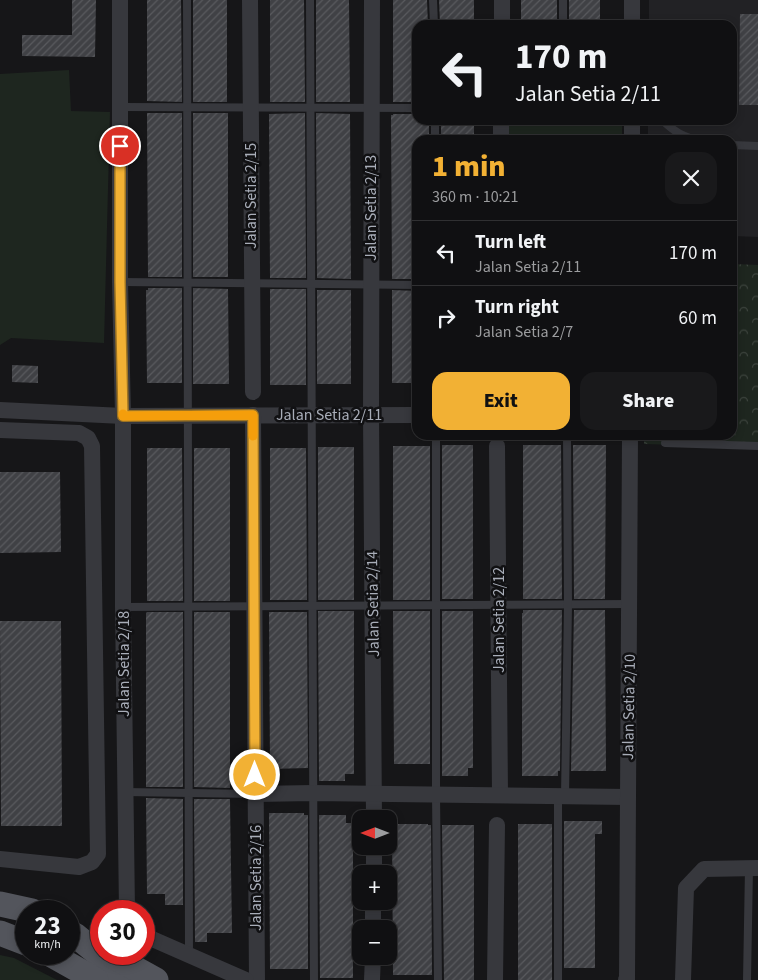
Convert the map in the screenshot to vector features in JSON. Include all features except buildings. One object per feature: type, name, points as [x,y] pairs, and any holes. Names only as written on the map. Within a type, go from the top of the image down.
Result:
[{"type":"main road","points":[[0,904],[15,907]]},
{"type":"main road","points":[[0,933],[15,939]]},
{"type":"main road","points":[[80,939],[112,965],[122,980]]},
{"type":"main road","points":[[66,965],[84,980]]},
{"type":"main road","points":[[69,965],[96,980]]},
{"type":"main road","points":[[129,965],[156,980]]},
{"type":"street","name":"Jalan Setia 2/18","points":[[120,0],[120,282],[123,416],[123,607],[127,900]]},
{"type":"street","name":"Jalan Setia 2/15","points":[[250,0],[253,392]]},
{"type":"street","name":"Jalan Setia 2/13","points":[[371,415],[372,0]]},
{"type":"street","points":[[502,0],[502,20]]},
{"type":"street","points":[[632,0],[632,20]]},
{"type":"street","name":"Jalan Setia 2/11","points":[[0,410],[123,416],[412,415]]},
{"type":"street","name":"Jalan Setia 2/16","points":[[253,415],[257,980]]},
{"type":"street","name":"Jalan Setia 2/14","points":[[371,415],[374,810]]},
{"type":"street","points":[[0,430],[79,433],[88,438],[92,446],[98,854],[92,862],[79,867],[0,859]]},
{"type":"street","name":"Jalan Setia 2/10","points":[[626,979],[630,440]]},
{"type":"street","name":"Jalan Setia 2/12","points":[[497,446],[500,795]]},
{"type":"street","points":[[255,794],[375,793],[628,797]]},
{"type":"street","points":[[495,980],[497,825]]},
{"type":"street","points":[[683,980],[686,888],[704,869],[754,868]]},
{"type":"street","points":[[155,940],[246,980]]},
{"type":"street","points":[[372,980],[373,965]]},
{"type":"lane","points":[[187,0],[189,956]]},
{"type":"lane","points":[[310,0],[314,980]]},
{"type":"lane","points":[[434,0],[434,20]]},
{"type":"lane","points":[[563,20],[564,0]]},
{"type":"lane","points":[[120,107],[412,108]]},
{"type":"lane","points":[[668,125],[681,135]]},
{"type":"lane","points":[[737,145],[758,146]]},
{"type":"lane","points":[[120,282],[412,286]]},
{"type":"lane","points":[[436,440],[438,980]]},
{"type":"lane","points":[[558,980],[568,605],[567,440]]},
{"type":"lane","points":[[665,443],[758,446]]},
{"type":"lane","points":[[123,607],[630,604]]},
{"type":"lane","points":[[125,792],[255,794]]},
{"type":"lane","points":[[747,980],[754,868]]},
{"type":"shaded area","points":[[649,0],[758,0],[758,237],[737,236],[737,135],[648,135],[648,125],[737,125],[737,20],[649,20]]},
{"type":"green space","points":[[69,70],[71,111],[110,112],[104,343],[11,338],[0,345],[0,74]]},
{"type":"green space","points":[[507,125],[622,125],[622,135],[507,135]]},
{"type":"green space","points":[[737,264],[758,265],[758,447],[644,444],[644,440],[737,440]]},
{"type":"green space","points":[[0,955],[15,959],[15,965],[28,965],[57,980],[0,980]]},
{"type":"slow traffic","points":[[123,414],[123,416],[253,415],[253,436]]},
{"type":"route","points":[[120,146],[120,282],[123,416],[253,415],[255,775]]}]
